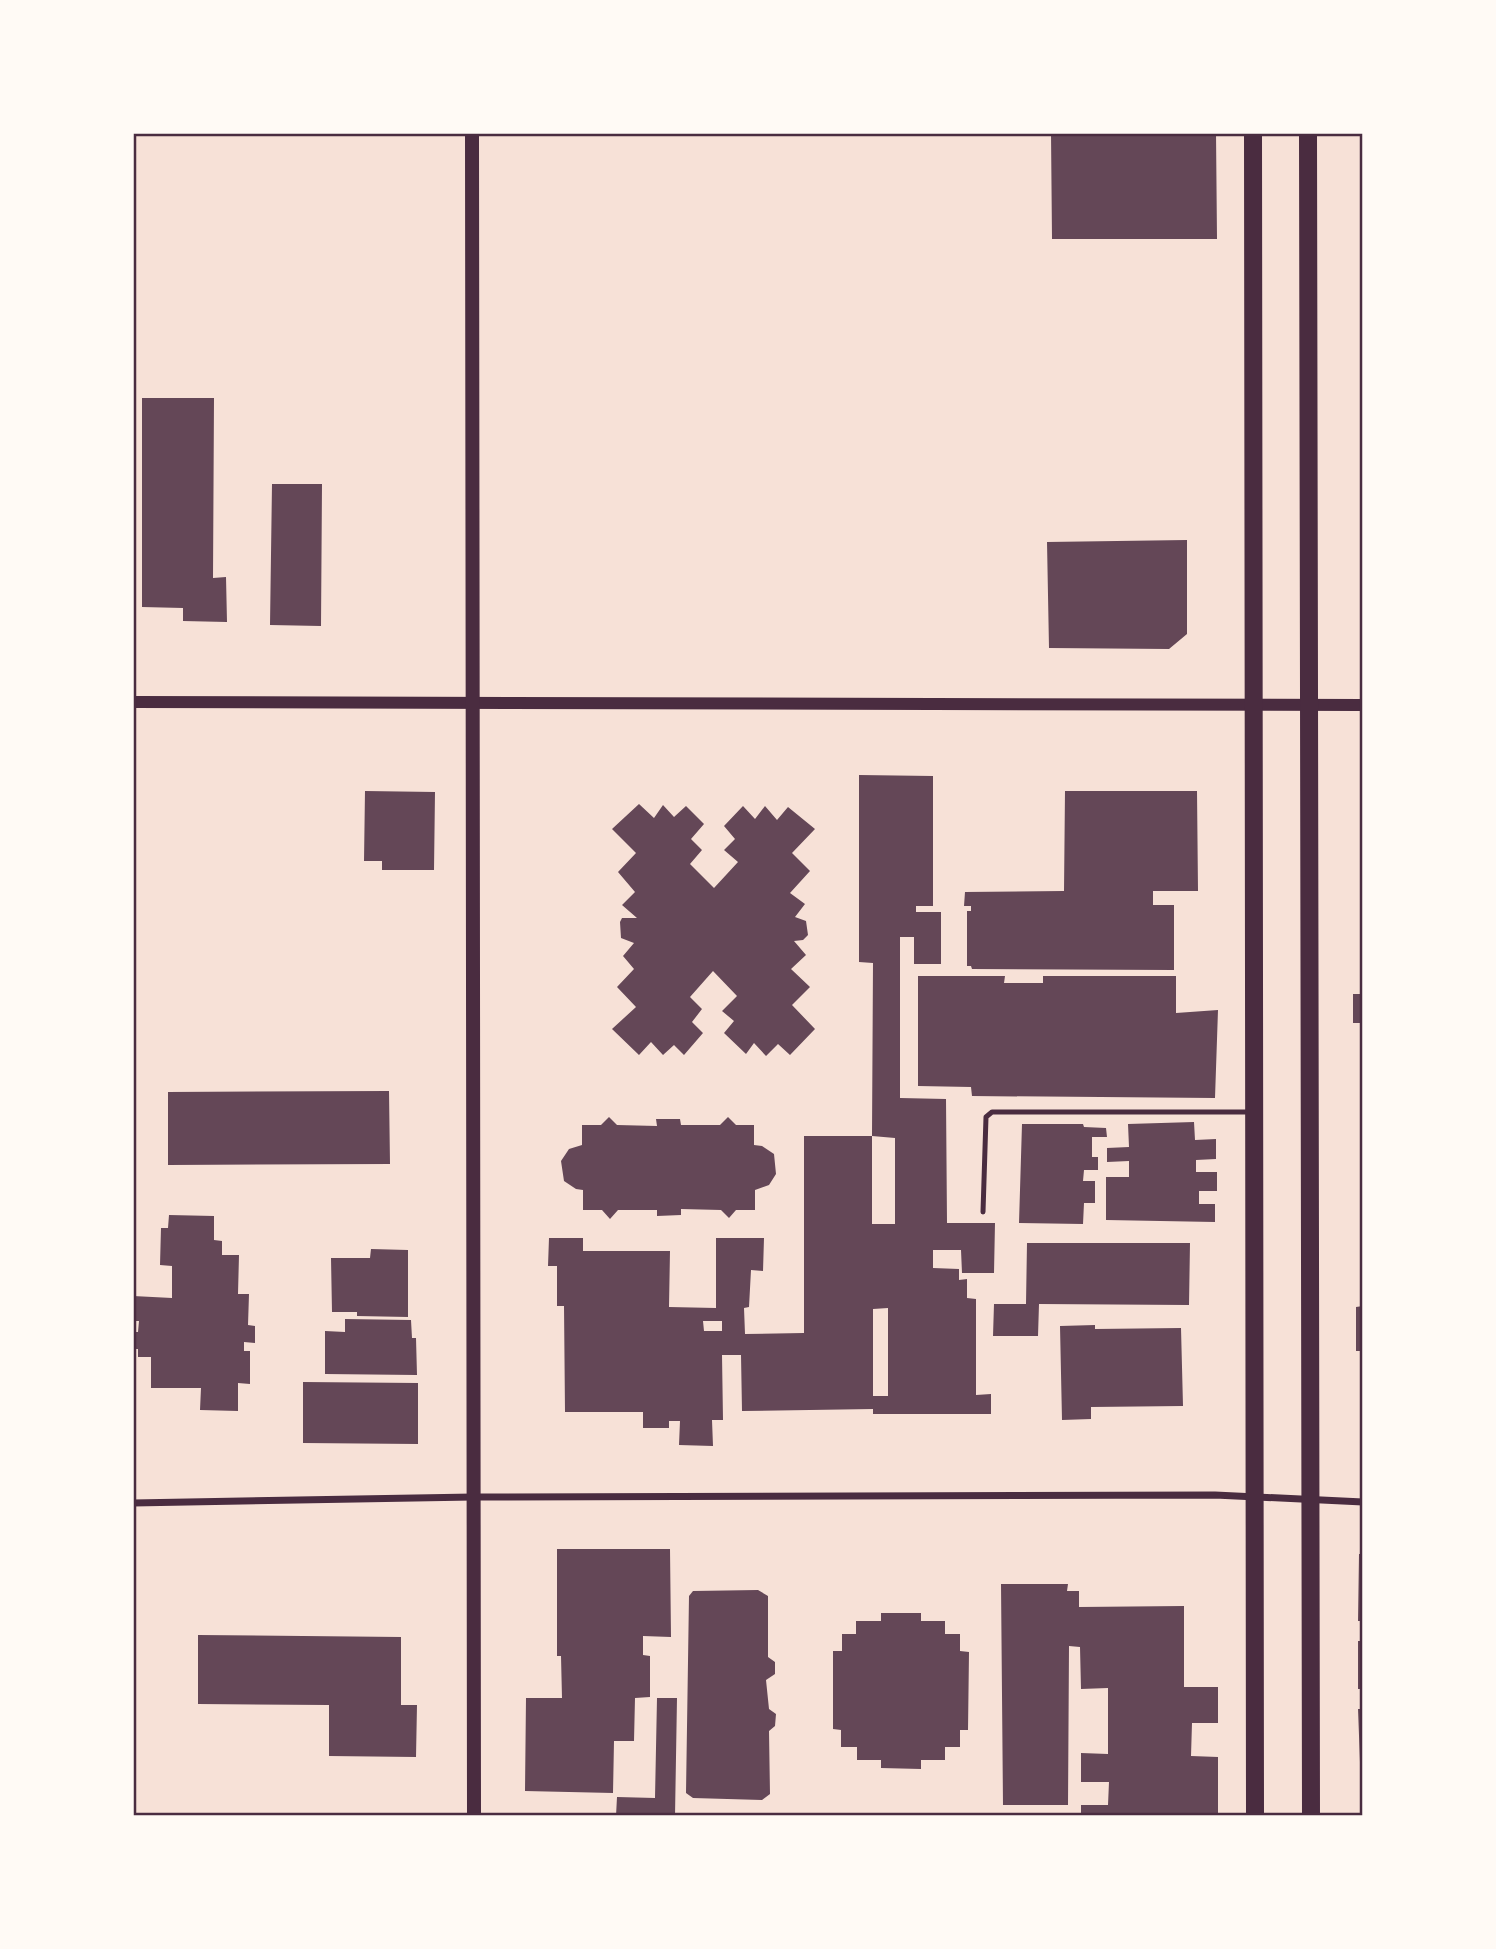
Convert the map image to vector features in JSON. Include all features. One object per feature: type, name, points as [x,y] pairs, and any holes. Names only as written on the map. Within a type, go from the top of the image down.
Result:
[{"type":"main road","points":[[472,133],[474,1816]]},
{"type":"main road","points":[[1253,133],[1255,1816]]},
{"type":"main road","points":[[1308,133],[1311,1816]]},
{"type":"street","points":[[133,702],[1363,705]]},
{"type":"street","points":[[133,1503],[473,1497],[1255,1495],[1310,1502],[1363,1502]]},
{"type":"lane","points":[[983,1212],[986,1117],[992,1112],[1255,1112]]},
{"type":"building","points":[[1051,133],[1216,133],[1217,239],[1052,239]]},
{"type":"building","points":[[142,398],[214,398],[213,578],[226,577],[227,622],[183,621],[183,608],[142,607]]},
{"type":"building","points":[[272,484],[322,484],[321,626],[270,625]]},
{"type":"building","points":[[1187,540],[1187,634],[1169,649],[1049,648],[1047,542]]},
{"type":"building","points":[[859,775],[933,776],[933,906],[916,906],[916,912],[941,912],[941,964],[914,964],[914,937],[900,937],[900,1098],[946,1099],[947,1223],[995,1223],[994,1273],[962,1273],[961,1250],[933,1250],[933,1268],[959,1269],[959,1280],[967,1279],[967,1298],[976,1299],[976,1395],[991,1394],[991,1414],[873,1414],[873,1409],[742,1411],[741,1355],[722,1355],[723,1420],[712,1420],[713,1446],[679,1445],[680,1421],[669,1421],[669,1428],[643,1428],[643,1412],[565,1412],[564,1306],[557,1306],[557,1266],[548,1266],[549,1238],[583,1238],[583,1251],[670,1251],[669,1307],[716,1308],[716,1238],[764,1238],[763,1271],[751,1270],[749,1307],[744,1308],[745,1334],[804,1333],[804,1136],[872,1136],[873,963],[859,962]],"holes":[[[872,1136],[895,1138],[895,1224],[872,1224]],[[888,1308],[888,1396],[873,1396],[873,1309]],[[703,1321],[722,1321],[722,1331],[704,1331]]]},
{"type":"building","points":[[365,791],[435,792],[434,870],[382,870],[382,861],[364,861]]},
{"type":"building","points":[[1065,791],[1197,791],[1198,891],[1153,891],[1153,905],[1174,905],[1174,970],[972,969],[967,966],[967,911],[971,911],[971,906],[964,906],[965,892],[1064,891]]},
{"type":"building","points":[[639,804],[654,818],[663,805],[674,817],[686,806],[704,824],[691,839],[702,850],[690,864],[714,888],[738,862],[724,850],[735,839],[724,826],[743,806],[755,819],[765,806],[777,820],[788,807],[815,829],[792,853],[810,871],[790,893],[805,904],[795,917],[806,921],[808,935],[803,940],[794,941],[806,955],[791,969],[810,987],[792,1005],[815,1029],[790,1055],[778,1044],[766,1056],[754,1043],[746,1054],[724,1033],[734,1021],[722,1011],[737,996],[713,971],[690,997],[702,1009],[692,1022],[703,1033],[684,1055],[674,1045],[663,1055],[651,1042],[639,1055],[612,1029],[636,1007],[617,987],[634,969],[623,956],[634,943],[621,938],[620,922],[622,918],[637,918],[622,905],[635,892],[618,872],[636,853],[612,829]]},
{"type":"building","points":[[918,976],[1005,976],[1004,983],[1043,983],[1043,976],[1176,976],[1176,1013],[1218,1010],[1215,1098],[972,1096],[971,1087],[918,1086]]},
{"type":"building","points":[[1353,994],[1363,994],[1363,1023],[1353,1023]]},
{"type":"building","points":[[389,1091],[390,1164],[168,1165],[168,1092]]},
{"type":"building","points":[[609,1117],[617,1125],[657,1126],[656,1119],[680,1119],[681,1125],[720,1125],[728,1117],[736,1125],[754,1125],[754,1145],[762,1146],[774,1154],[776,1174],[769,1185],[755,1190],[755,1210],[736,1210],[729,1218],[721,1210],[681,1209],[681,1215],[657,1216],[657,1210],[618,1210],[610,1219],[602,1210],[583,1210],[583,1190],[564,1181],[561,1161],[569,1149],[582,1145],[582,1125],[601,1125]]},
{"type":"building","points":[[1194,1122],[1195,1140],[1216,1139],[1216,1159],[1196,1160],[1196,1172],[1217,1172],[1217,1191],[1199,1191],[1199,1204],[1215,1204],[1215,1222],[1106,1220],[1106,1177],[1129,1177],[1129,1161],[1107,1162],[1107,1148],[1129,1147],[1128,1124]]},
{"type":"building","points":[[1022,1124],[1083,1124],[1084,1127],[1106,1128],[1107,1137],[1092,1137],[1092,1157],[1098,1157],[1098,1170],[1084,1170],[1083,1181],[1095,1181],[1095,1203],[1084,1203],[1083,1224],[1019,1223]]},
{"type":"building","points":[[169,1215],[214,1216],[214,1240],[222,1241],[222,1255],[239,1255],[238,1294],[249,1294],[248,1325],[255,1326],[255,1343],[244,1342],[244,1351],[250,1351],[250,1384],[238,1383],[238,1411],[200,1410],[201,1388],[151,1388],[151,1357],[138,1357],[138,1349],[133,1349],[133,1332],[138,1332],[139,1321],[133,1321],[133,1296],[172,1298],[172,1266],[160,1265],[161,1228],[168,1228]]},
{"type":"building","points":[[1027,1243],[1190,1243],[1189,1305],[1039,1304],[1038,1336],[993,1336],[994,1304],[1026,1304]]},
{"type":"building","points":[[371,1249],[408,1250],[408,1317],[357,1316],[357,1312],[332,1312],[331,1258],[370,1258]]},
{"type":"building","points":[[1363,1306],[1363,1351],[1356,1351],[1356,1307]]},
{"type":"building","points":[[345,1319],[411,1320],[412,1338],[416,1338],[417,1375],[325,1374],[325,1331],[345,1332]]},
{"type":"building","points":[[1095,1325],[1095,1329],[1181,1328],[1183,1406],[1091,1407],[1091,1419],[1062,1420],[1060,1326]]},
{"type":"building","points":[[303,1382],[418,1383],[418,1444],[303,1443]]},
{"type":"building","points":[[557,1549],[670,1549],[671,1637],[643,1636],[643,1655],[650,1656],[650,1697],[635,1698],[634,1741],[614,1741],[613,1793],[525,1791],[526,1698],[562,1698],[561,1656],[557,1656]]},
{"type":"building","points":[[1359,1554],[1363,1554],[1363,1621],[1358,1621]]},
{"type":"building","points":[[1001,1584],[1068,1584],[1067,1591],[1079,1591],[1079,1607],[1184,1606],[1184,1687],[1218,1687],[1218,1723],[1192,1723],[1191,1756],[1218,1757],[1218,1816],[1081,1816],[1081,1805],[1108,1805],[1109,1782],[1081,1782],[1081,1753],[1108,1754],[1108,1688],[1081,1689],[1080,1647],[1069,1646],[1068,1805],[1003,1805]]},
{"type":"building","points":[[758,1590],[768,1596],[768,1657],[775,1662],[775,1674],[766,1680],[769,1709],[776,1714],[775,1726],[769,1731],[770,1794],[762,1800],[693,1798],[686,1793],[689,1596],[693,1591]]},
{"type":"building","points":[[881,1613],[921,1613],[921,1621],[945,1621],[945,1634],[960,1634],[960,1651],[969,1652],[968,1730],[960,1730],[960,1747],[945,1747],[945,1760],[921,1760],[921,1769],[881,1768],[881,1760],[857,1760],[857,1747],[841,1747],[841,1730],[833,1729],[833,1651],[842,1651],[842,1634],[856,1634],[856,1621],[881,1621]]},
{"type":"building","points":[[198,1635],[401,1637],[401,1705],[417,1705],[416,1757],[329,1756],[329,1705],[198,1704]]},
{"type":"building","points":[[1358,1641],[1363,1641],[1363,1689],[1358,1689]]},
{"type":"building","points":[[657,1698],[677,1698],[675,1816],[616,1816],[617,1797],[655,1798]]},
{"type":"building","points":[[1358,1709],[1363,1709],[1363,1762],[1360,1762]]}]
